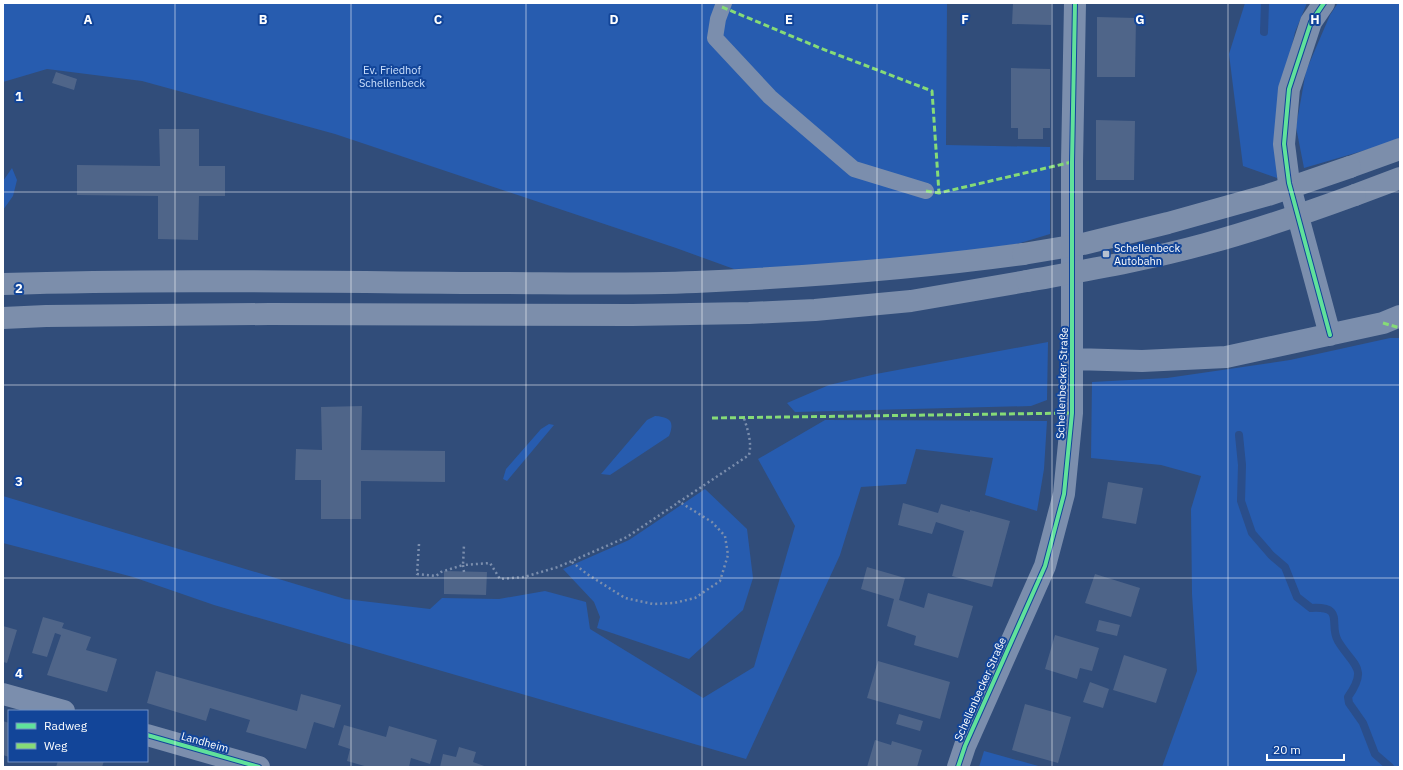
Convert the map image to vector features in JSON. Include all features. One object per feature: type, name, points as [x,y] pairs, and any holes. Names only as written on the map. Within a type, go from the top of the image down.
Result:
[{"type":"highway","points":[[3,284],[100,281],[570,283],[693,282],[853,272],[962,262],[1083,244],[1168,223],[1268,195],[1400,149]]},
{"type":"highway","points":[[3,318],[46,316],[269,314],[632,316],[815,310],[911,300],[1027,281],[1143,259],[1204,244],[1292,218],[1400,178]]},
{"type":"street","name":"Schellenbecker Straße","points":[[958,767],[965,746],[1045,566],[1064,494],[1072,413],[1072,162],[1075,3]]},
{"type":"street","points":[[1324,3],[1310,22],[1290,88],[1284,144],[1289,183],[1330,335]]},
{"type":"street","name":"Schellenbecker Straße","points":[[1073,359],[1142,361],[1226,356],[1383,323],[1400,316]]},
{"type":"street","points":[[3,694],[60,710]]},
{"type":"street","name":"Landheim","points":[[148,735],[259,767]]},
{"type":"lane","points":[[724,3],[718,19],[715,38],[770,97],[854,169],[926,191]]},
{"type":"path","points":[[419,544],[417,574],[436,576],[441,572],[463,565],[490,563],[500,579],[524,577],[572,562],[627,537],[678,501],[749,455],[749,433],[744,418]]},
{"type":"path","points":[[572,562],[587,574],[625,598],[653,604],[674,603],[695,598],[720,581],[728,555],[725,536],[712,522],[678,501]]},
{"type":"path","points":[[464,545],[464,572]]},
{"type":"green space","name":"Ev. Friedhof Schellenbeck","points":[[3,3],[947,3],[946,145],[1050,147],[1050,234],[1017,244],[876,264],[734,269],[676,248],[335,134],[142,81],[47,69],[3,82]]},
{"type":"green space","points":[[1245,3],[1307,3],[1295,32],[1276,120],[1277,178],[1243,166],[1229,54]]},
{"type":"green space","points":[[1338,3],[1400,3],[1400,140],[1304,168],[1296,127],[1306,71],[1330,15]]},
{"type":"green space","points":[[12,168],[17,180],[13,196],[3,210],[3,181]]},
{"type":"green space","points":[[1390,338],[1400,338],[1400,767],[1162,767],[1197,671],[1192,594],[1191,509],[1201,476],[1161,465],[1091,458],[1092,382],[1167,378],[1290,360]]},
{"type":"green space","points":[[1048,342],[1047,400],[1031,406],[795,412],[787,403],[829,385],[876,374]]},
{"type":"green space","points":[[655,416],[664,417],[670,421],[671,431],[669,436],[610,475],[601,474],[647,420]]},
{"type":"green space","points":[[825,420],[1047,421],[1044,469],[1037,511],[985,495],[993,458],[916,449],[906,484],[861,487],[840,555],[746,759],[214,605],[133,577],[3,543],[3,496],[345,599],[430,609],[442,598],[499,599],[545,591],[586,602],[590,629],[703,698],[754,667],[795,526],[758,459]]},
{"type":"green space","points":[[549,424],[554,425],[507,481],[503,479],[506,469],[541,429]]},
{"type":"green space","points":[[705,489],[747,529],[753,578],[743,610],[689,659],[597,628],[600,617],[594,602],[563,569],[629,540]]},
{"type":"green space","points":[[984,751],[1042,767],[979,767]]},
{"type":"building","points":[[1013,3],[1051,3],[1051,25],[1012,24]]},
{"type":"building","points":[[1097,17],[1136,18],[1135,77],[1097,77]]},
{"type":"building","points":[[1011,68],[1050,69],[1050,128],[1043,128],[1043,139],[1018,139],[1018,128],[1011,128]]},
{"type":"building","points":[[56,72],[77,79],[74,90],[52,83]]},
{"type":"building","points":[[1096,120],[1135,121],[1134,180],[1096,180]]},
{"type":"building","points":[[159,129],[199,129],[199,166],[225,166],[225,196],[199,196],[198,240],[158,239],[158,196],[77,195],[77,165],[160,166]]},
{"type":"building","points":[[362,406],[361,450],[445,451],[445,482],[361,481],[361,519],[321,519],[321,480],[295,480],[296,449],[322,450],[321,407]]},
{"type":"building","points":[[1108,482],[1143,488],[1136,524],[1102,518]]},
{"type":"building","points":[[903,503],[938,513],[941,504],[1010,521],[992,587],[952,576],[964,531],[936,522],[932,534],[898,525]]},
{"type":"building","points":[[867,567],[905,578],[899,600],[924,608],[928,593],[973,606],[958,658],[914,645],[916,636],[887,626],[894,599],[861,589]]},
{"type":"building","points":[[444,571],[487,572],[486,595],[444,594]]},
{"type":"building","points":[[1095,574],[1140,588],[1131,617],[1085,603]]},
{"type":"building","points":[[43,617],[64,623],[62,628],[91,637],[86,650],[117,659],[107,692],[47,675],[61,635],[55,633],[47,657],[32,653]]},
{"type":"building","points":[[1099,620],[1120,625],[1117,636],[1096,631]]},
{"type":"building","points":[[3,626],[17,630],[7,663],[3,662]]},
{"type":"building","points":[[1055,635],[1099,648],[1092,671],[1080,668],[1077,679],[1045,669]]},
{"type":"building","points":[[1124,655],[1167,669],[1156,703],[1113,690]]},
{"type":"building","points":[[878,661],[950,682],[940,719],[867,698]]},
{"type":"building","points":[[156,671],[297,711],[301,694],[341,705],[334,728],[314,722],[306,749],[246,732],[250,720],[210,708],[206,721],[147,703]]},
{"type":"building","points":[[1090,682],[1109,689],[1103,708],[1083,702]]},
{"type":"building","points":[[1025,704],[1071,717],[1058,763],[1012,750]]},
{"type":"building","points":[[899,714],[923,721],[920,731],[896,724]]},
{"type":"building","points":[[3,721],[8,723],[8,757],[3,755]]},
{"type":"building","points":[[344,725],[386,737],[389,726],[437,740],[430,764],[411,758],[409,767],[368,767],[347,761],[350,749],[338,745]]},
{"type":"building","points":[[875,740],[891,745],[892,741],[922,750],[917,767],[867,767]]},
{"type":"building","points":[[459,747],[476,752],[473,762],[487,767],[440,767],[443,754],[456,757]]},
{"type":"building","points":[[58,762],[104,762],[102,767],[56,767]]},
{"type":"waterway","points":[[1264,32],[1265,3]]},
{"type":"waterway","points":[[1239,435],[1242,465],[1241,501],[1252,533],[1271,555],[1285,567],[1297,597],[1311,608],[1322,608],[1329,610],[1332,613],[1334,617],[1335,635],[1353,662],[1358,673],[1354,687],[1348,697],[1349,703],[1363,723],[1375,754],[1390,767]]},
{"type":"marked path","points":[[722,7],[820,48],[932,91],[939,193]]},
{"type":"marked path","points":[[926,191],[939,193],[1072,162]]},
{"type":"marked path","points":[[1383,323],[1400,328]]},
{"type":"marked path","points":[[712,418],[1072,413]]},
{"type":"cycle path","points":[[958,767],[965,746],[1045,566],[1064,494],[1072,413],[1072,162],[1075,3]]},
{"type":"cycle path","points":[[1324,3],[1311,22],[1289,89],[1284,144],[1289,183],[1330,335]]},
{"type":"cycle path","points":[[148,735],[259,767]]},
{"type":"place","name":"Schellenbeck Autobahn","points":[[1106,254]]}]
